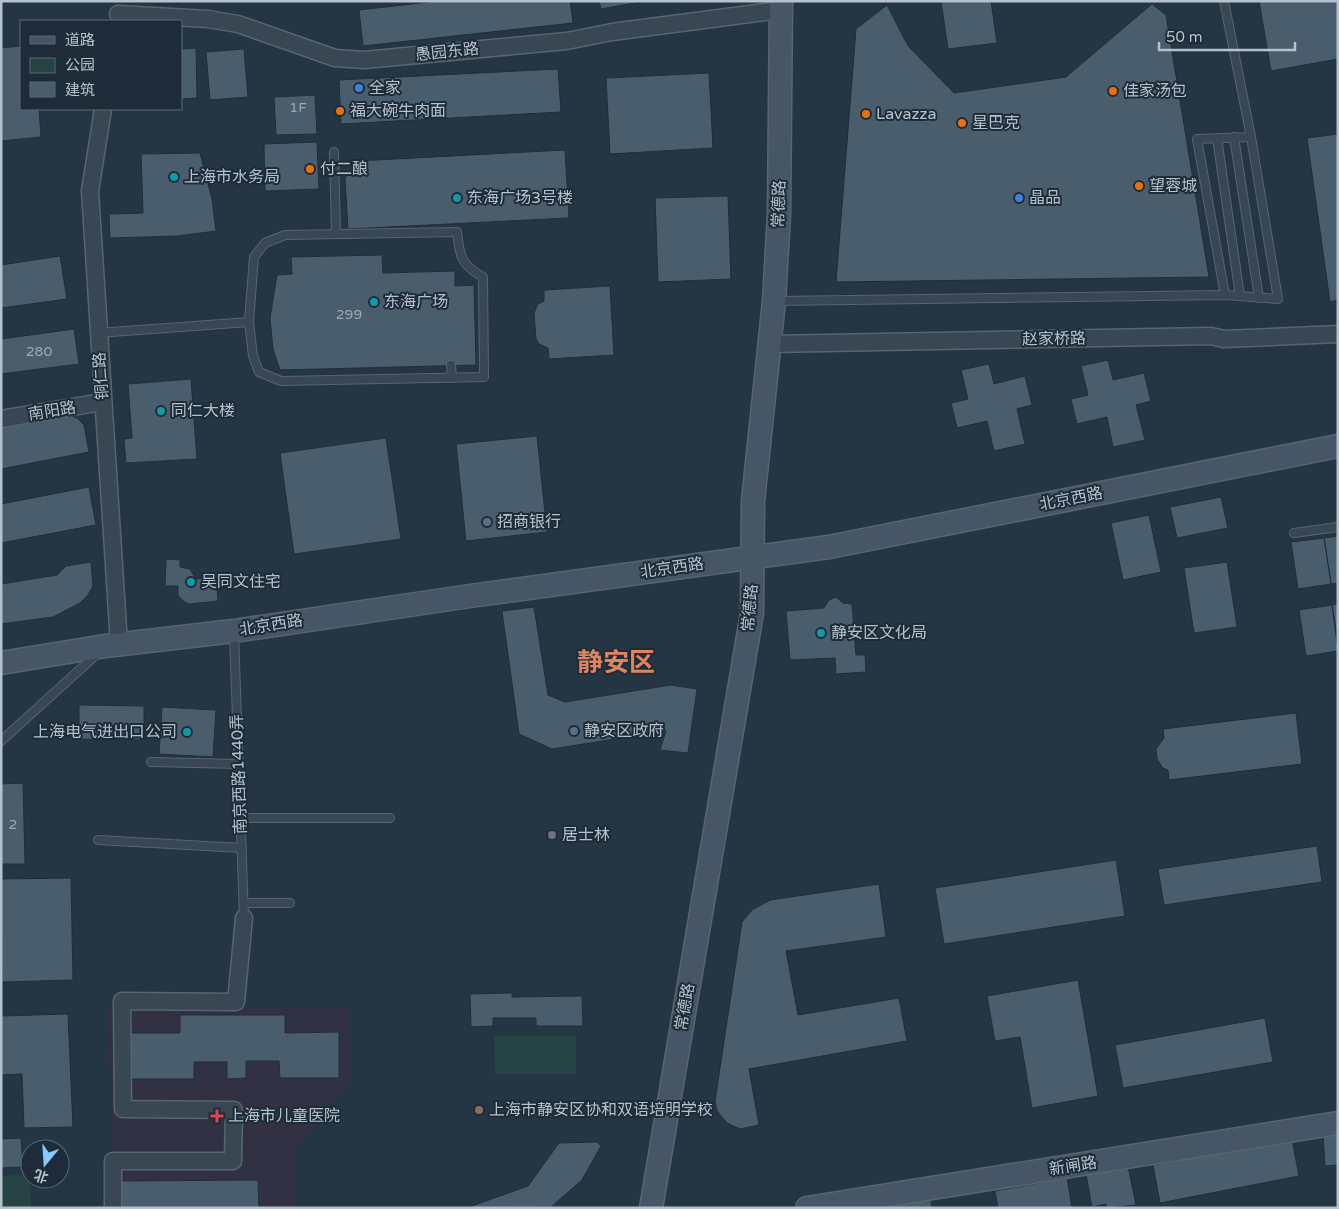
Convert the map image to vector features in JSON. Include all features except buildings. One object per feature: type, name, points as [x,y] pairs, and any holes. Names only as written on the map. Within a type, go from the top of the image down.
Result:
[{"type":"main road","name":"常德路","points":[[651,1208],[752,614],[753,501],[774,301],[781,156],[780,5]]},
{"type":"main road","name":"北京西路","points":[[1,663],[112,645],[234,631],[470,596],[829,547],[1338,446]]},
{"type":"main road","name":"新闸路","points":[[807,1208],[1338,1123]]},
{"type":"street","name":"愚园东路","points":[[118,12],[208,19],[238,24],[335,58],[364,60],[567,41],[780,5]]},
{"type":"street","name":"铜仁路","points":[[103,110],[90,191],[102,402],[112,645]]},
{"type":"street","name":"赵家桥路","points":[[770,344],[1211,336],[1224,339],[1338,334]]},
{"type":"street","name":"南阳路","points":[[1,419],[102,402]]},
{"type":"street","points":[[113,1208],[113,1161],[233,1161],[234,1110],[123,1109],[122,1001],[236,1002],[244,910]]},
{"type":"lane","points":[[774,301],[1225,295],[1278,299],[1251,137],[1224,1]]},
{"type":"lane","points":[[1225,295],[1197,139],[1251,137]]},
{"type":"lane","points":[[1217,138],[1240,296]]},
{"type":"lane","points":[[1234,138],[1259,298]]},
{"type":"lane","points":[[334,152],[336,234]]},
{"type":"lane","points":[[457,232],[460,258],[469,270],[483,277],[484,377],[281,381],[259,372],[252,356],[248,322],[254,257],[265,244],[285,235],[336,234],[457,232]]},
{"type":"lane","points":[[98,333],[248,322]]},
{"type":"lane","points":[[451,365],[452,378]]},
{"type":"lane","points":[[1294,534],[1338,527]]},
{"type":"lane","name":"南京西路1440弄","points":[[234,631],[239,818],[244,910]]},
{"type":"lane","points":[[1,742],[112,645]]},
{"type":"lane","points":[[151,762],[239,764]]},
{"type":"lane","points":[[239,818],[390,818]]},
{"type":"lane","points":[[98,840],[242,848]]},
{"type":"lane","points":[[244,910],[290,903]]},
{"type":"shaded area","name":"上海市儿童医院","points":[[109,1006],[349,1008],[349,1083],[296,1150],[294,1208],[113,1208]]},
{"type":"green space","points":[[494,1036],[576,1036],[576,1074],[495,1074]]},
{"type":"green space","points":[[20,1175],[20,1189],[30,1189],[31,1208],[1,1208],[1,1176]]},
{"type":"place","name":"全家","points":[[359,88]]},
{"type":"place","name":"佳家汤包","points":[[1113,91]]},
{"type":"place","name":"福大碗牛肉面","points":[[340,111]]},
{"type":"place","name":"Lavazza","points":[[866,114]]},
{"type":"place","name":"星巴克","points":[[962,123]]},
{"type":"place","name":"付二酿","points":[[310,169]]},
{"type":"place","name":"上海市水务局","points":[[174,177]]},
{"type":"place","name":"望蓉城","points":[[1139,186]]},
{"type":"place","name":"东海广场3号楼","points":[[457,198]]},
{"type":"place","name":"晶品","points":[[1019,198]]},
{"type":"place","name":"东海广场","points":[[374,302]]},
{"type":"place","name":"同仁大楼","points":[[161,411]]},
{"type":"place","name":"招商银行","points":[[487,522]]},
{"type":"place","name":"吴同文住宅","points":[[191,582]]},
{"type":"place","name":"静安区文化局","points":[[821,633]]},
{"type":"place","name":"静安区政府","points":[[574,731]]},
{"type":"place","name":"上海电气进出口公司","points":[[187,732]]},
{"type":"place","name":"居士林","points":[[552,835]]},
{"type":"place","name":"上海市静安区协和双语培明学校","points":[[479,1110]]},
{"type":"place","name":"上海市儿童医院","points":[[217,1116]]},
{"type":"district","name":"静安区","points":[[616,662]]}]
